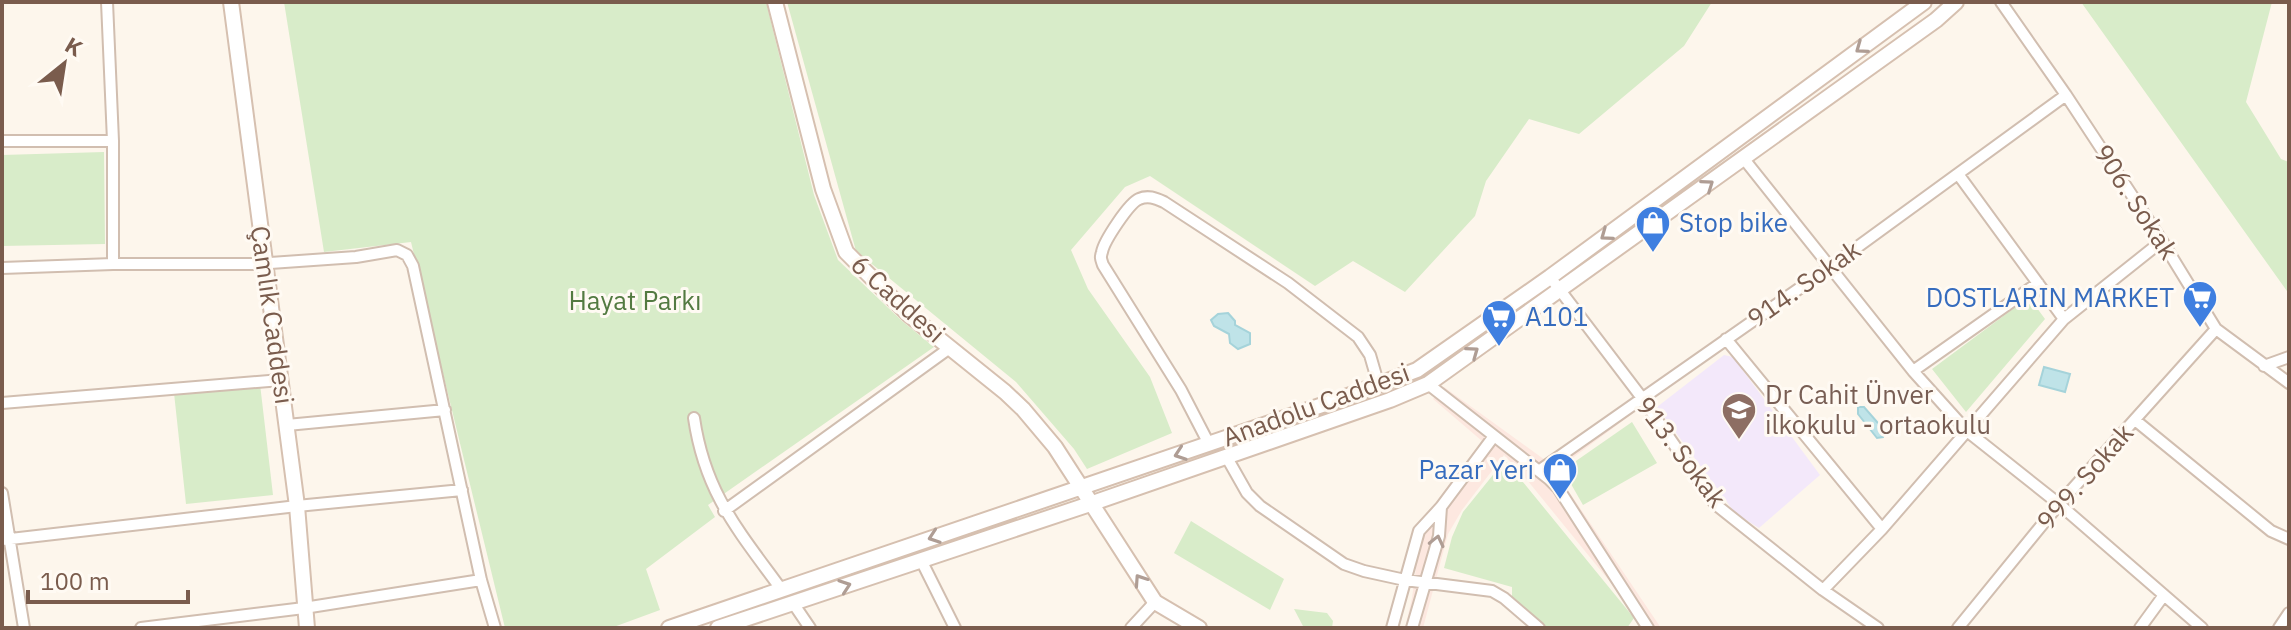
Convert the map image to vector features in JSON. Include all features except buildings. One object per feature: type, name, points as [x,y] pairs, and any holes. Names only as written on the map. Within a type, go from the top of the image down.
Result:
[{"type":"main road","name":"Çamlık Caddesi","points":[[231,2],[297,506],[307,628]]},
{"type":"main road","name":"6 Caddesi","points":[[775,2],[823,189],[846,252],[908,314],[1023,409],[1055,447],[1155,602]]},
{"type":"main road","name":"Anadolu Caddesi","points":[[669,628],[1379,386],[1417,370],[1550,277],[1924,2]]},
{"type":"main road","name":"Anadolu Caddesi","points":[[718,628],[1090,504],[1428,384],[1744,159],[1936,20],[1956,2]]},
{"type":"main road","points":[[1155,602],[1199,628]]},
{"type":"street","points":[[107,2],[113,141],[113,264]]},
{"type":"street","name":"906. Sokak","points":[[2001,2],[2162,241],[2216,329],[2289,383]]},
{"type":"street","name":"914. Sokak","points":[[1540,470],[1830,267],[2066,95]]},
{"type":"street","points":[[2,141],[113,141]]},
{"type":"street","points":[[1744,159],[1913,371],[1967,431],[2059,504],[2202,628]]},
{"type":"street","points":[[1958,174],[2064,319]]},
{"type":"street","points":[[1209,444],[1181,390],[1101,258],[1104,246],[1131,204],[1142,198],[1156,198],[1190,219],[1288,283],[1350,330],[1370,355],[1379,386]]},
{"type":"street","points":[[1823,590],[1882,529],[2064,319],[2162,241]]},
{"type":"street","points":[[2,268],[265,263],[356,257],[397,250],[407,255],[413,266],[481,580],[495,628]]},
{"type":"street","name":"913. Sokak","points":[[1550,277],[1642,398],[1715,504],[1823,590],[1878,628]]},
{"type":"street","points":[[1913,371],[2038,283]]},
{"type":"street","name":"999. Sokak","points":[[1958,628],[2059,504],[2216,329]]},
{"type":"street","points":[[1726,339],[1882,529]]},
{"type":"street","points":[[724,511],[951,347]]},
{"type":"street","points":[[2264,366],[2289,357]]},
{"type":"street","points":[[2,403],[281,380]]},
{"type":"street","points":[[1428,384],[1540,470],[1558,488],[1648,628]]},
{"type":"street","points":[[287,425],[445,410]]},
{"type":"street","points":[[694,418],[702,457],[724,511],[781,589]]},
{"type":"street","points":[[2135,420],[2271,531],[2289,539]]},
{"type":"street","points":[[1392,628],[1419,531],[1494,436]]},
{"type":"street","points":[[1226,456],[1247,493],[1268,513],[1344,564],[1405,580],[1492,591],[1539,628]]},
{"type":"street","points":[[5,540],[462,490]]},
{"type":"street","points":[[2,493],[5,540],[24,628]]},
{"type":"street","points":[[1412,628],[1439,536],[1441,507]]},
{"type":"street","points":[[921,560],[955,628]]},
{"type":"street","points":[[141,628],[304,608],[481,580]]},
{"type":"street","points":[[2140,628],[2164,595]]},
{"type":"street","points":[[1131,628],[1155,602]]},
{"type":"street","points":[[793,603],[810,628]]},
{"type":"street","points":[[2279,628],[2289,613]]},
{"type":"shaded area","name":"Dr Cahit Ünver ilkokulu - ortaokulu","points":[[1724,355],[1733,357],[1820,475],[1759,528],[1735,513],[1657,407]]},
{"type":"shaded area","name":"Pazar Yeri","points":[[1444,387],[1545,460],[1625,404],[1632,414],[1555,471],[1661,628],[1639,628],[1637,615],[1504,455],[1462,510],[1448,534],[1423,628],[1405,628],[1420,537],[1443,493],[1482,441],[1433,399]]},
{"type":"green space","name":"Hayat Parkı","points":[[284,2],[766,2],[814,195],[838,260],[934,347],[708,505],[715,517],[646,569],[660,610],[611,628],[505,628],[411,242],[324,252]]},
{"type":"green space","points":[[787,2],[1712,2],[1684,46],[1579,134],[1529,119],[1486,181],[1475,216],[1405,292],[1353,261],[1315,286],[1150,176],[1125,187],[1071,250],[1088,289],[1150,377],[1172,433],[1087,469],[1074,449],[1016,382],[856,251]]},
{"type":"green space","points":[[2081,2],[2272,2],[2246,102],[2281,159],[2289,162],[2289,294]]},
{"type":"green space","points":[[104,152],[105,244],[2,246],[2,155]]},
{"type":"green space","points":[[2029,297],[2045,319],[1966,412],[1932,369]]},
{"type":"green space","points":[[260,384],[273,495],[186,504],[174,393]]},
{"type":"green space","points":[[1632,422],[1657,463],[1583,505],[1563,470]]},
{"type":"green space","points":[[1505,460],[1634,618],[1627,628],[1544,628],[1512,599],[1512,587],[1444,568],[1463,512]]},
{"type":"green space","points":[[1191,521],[1284,579],[1270,610],[1174,553]]},
{"type":"green space","points":[[1294,609],[1327,613],[1333,621],[1332,628],[1304,628]]},
{"type":"water","points":[[1228,313],[1235,325],[1250,333],[1250,344],[1238,349],[1230,343],[1229,334],[1214,326],[1211,320],[1218,314]]},
{"type":"water","points":[[2044,367],[2070,374],[2065,392],[2039,385]]},
{"type":"water","points":[[1858,407],[1864,407],[1885,431],[1883,437],[1877,438],[1858,414]]},
{"type":"place","name":"Stop bike","points":[[1653,254]]},
{"type":"place","name":"DOSTLARIN MARKET","points":[[2200,329]]},
{"type":"place","name":"A101","points":[[1499,348]]},
{"type":"place","name":"Dr Cahit Ünver ilkokulu - ortaokulu","points":[[1739,441]]},
{"type":"place","name":"Pazar Yeri","points":[[1560,501]]}]
